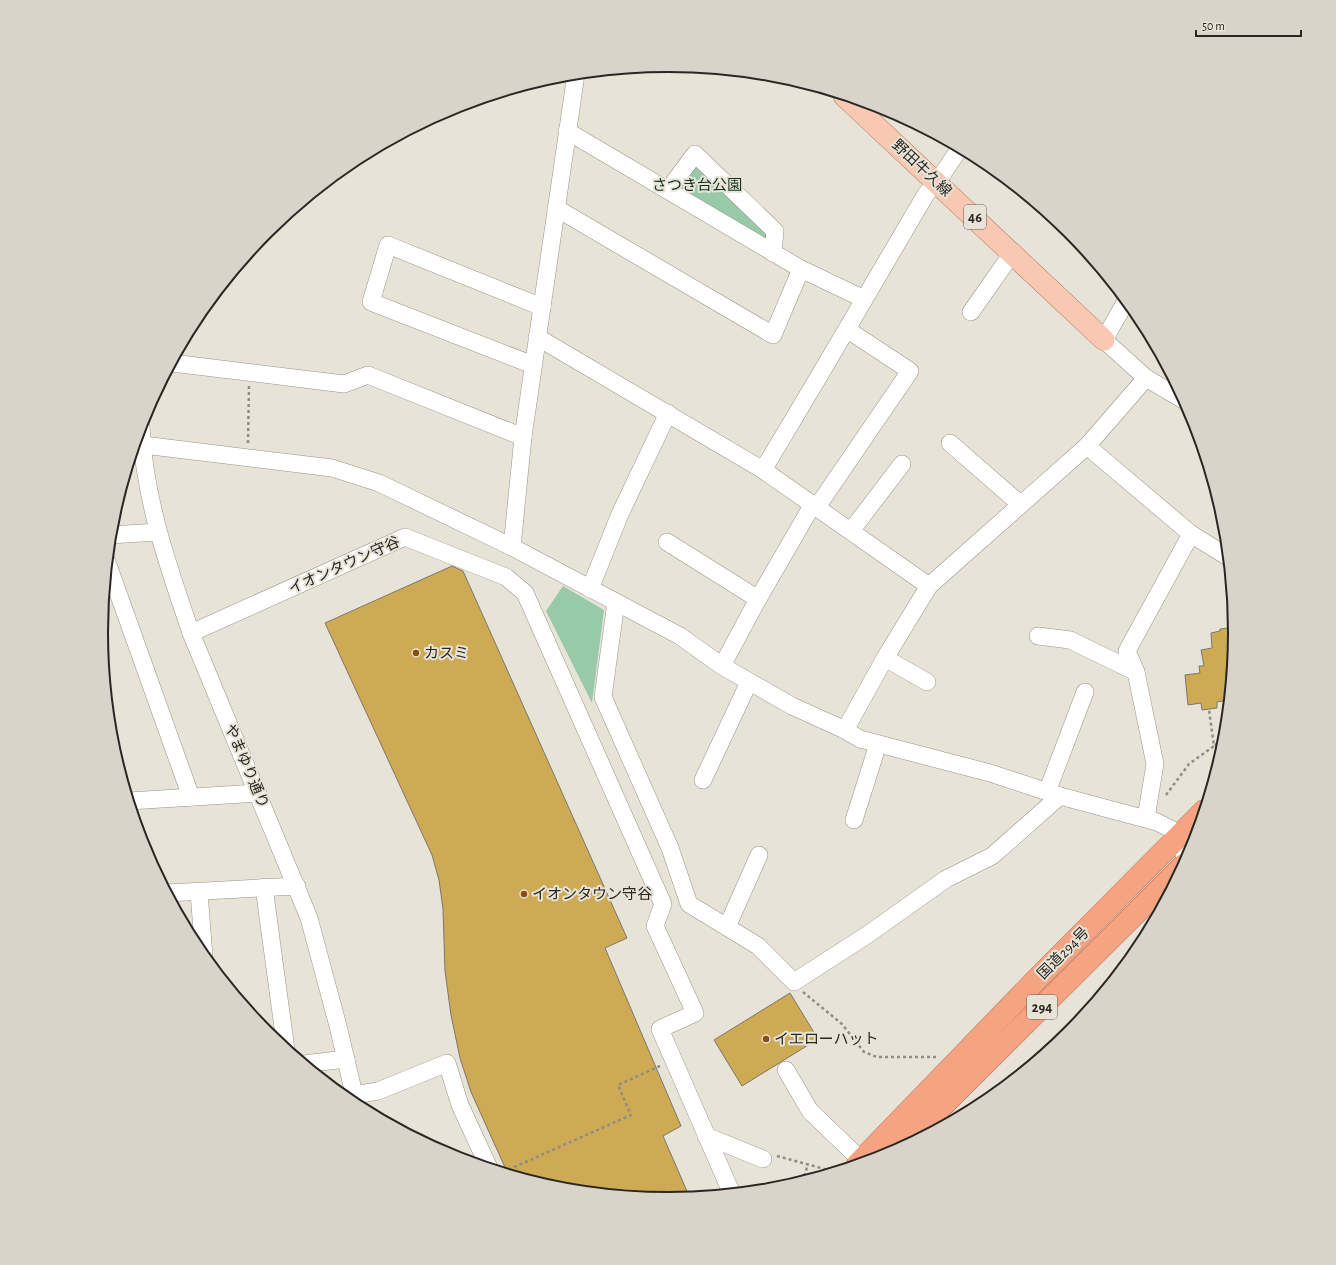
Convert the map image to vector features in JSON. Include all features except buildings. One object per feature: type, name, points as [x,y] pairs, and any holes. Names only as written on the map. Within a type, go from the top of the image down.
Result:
[{"type":"highway","name":"国道294号","points":[[907,1139],[1036,980],[1197,818]]},
{"type":"highway","name":"国道294号","points":[[877,1152],[917,1127],[1173,876]]},
{"type":"main road","name":"野田牛久線","points":[[852,104],[1013,252],[1104,340]]},
{"type":"street","points":[[512,548],[523,437],[575,80]]},
{"type":"street","points":[[567,131],[801,269],[864,299]]},
{"type":"street","points":[[763,470],[848,330],[864,299],[926,194],[937,182],[957,152]]},
{"type":"street","points":[[668,190],[695,154],[774,231],[773,253]]},
{"type":"street","points":[[556,208],[774,335],[801,269]]},
{"type":"street","points":[[533,365],[371,302],[388,245],[542,307]]},
{"type":"street","points":[[971,312],[1013,252]]},
{"type":"street","points":[[1123,306],[1104,340],[1146,378],[1176,396]]},
{"type":"street","points":[[722,666],[758,599],[815,506],[910,371],[848,330]]},
{"type":"street","points":[[537,337],[763,470],[929,586]]},
{"type":"street","points":[[177,364],[344,384],[368,375],[523,437]]},
{"type":"street","points":[[845,730],[885,658],[929,586],[1087,446],[1146,378]]},
{"type":"street","points":[[590,589],[620,514],[668,413]]},
{"type":"street","points":[[950,443],[1020,504]]},
{"type":"street","points":[[140,445],[332,468],[379,483],[512,548],[680,636],[722,666],[749,682],[792,706],[845,730],[860,739],[990,773],[1054,794],[1151,820],[1171,829],[1184,852]]},
{"type":"street","points":[[1087,446],[1191,534],[1223,554]]},
{"type":"street","name":"やまゆり通り","points":[[139,448],[158,532],[191,633],[297,886],[320,956],[355,1098]]},
{"type":"street","points":[[851,531],[902,464]]},
{"type":"street","points":[[116,536],[158,532]]},
{"type":"street","points":[[1151,820],[1155,764],[1136,672],[1127,652],[1191,534]]},
{"type":"street","name":"イオンタウン守谷","points":[[191,633],[405,537],[506,577],[525,594],[663,904],[655,926],[695,1013],[660,1029],[730,1189]]},
{"type":"street","points":[[666,542],[758,599]]},
{"type":"street","points":[[111,573],[191,797]]},
{"type":"street","points":[[616,602],[603,698],[670,848],[689,904],[758,946],[794,982],[867,934],[946,879],[992,856],[1054,794],[1085,692]]},
{"type":"street","points":[[1038,636],[1070,640],[1136,672]]},
{"type":"street","points":[[885,658],[927,682]]},
{"type":"street","points":[[703,780],[749,682]]},
{"type":"street","points":[[854,820],[878,744]]},
{"type":"street","points":[[133,801],[258,793]]},
{"type":"street","points":[[727,927],[759,855]]},
{"type":"street","points":[[172,894],[297,886]]},
{"type":"street","points":[[264,887],[285,1041]]},
{"type":"street","points":[[199,892],[203,946]]},
{"type":"street","points":[[310,1063],[346,1059]]},
{"type":"street","points":[[358,1100],[447,1063],[460,1105],[486,1162]]},
{"type":"street","points":[[786,1070],[810,1111],[856,1160]]},
{"type":"street","points":[[706,1136],[763,1159]]},
{"type":"path","points":[[248,458],[249,372]]},
{"type":"path","points":[[1210,710],[1214,746]]},
{"type":"path","points":[[1151,820],[1173,784],[1189,764],[1214,746],[1218,740]]},
{"type":"path","points":[[794,982],[797,988],[842,1024],[864,1052],[877,1057],[940,1058]]},
{"type":"path","points":[[508,1169],[631,1115],[618,1085],[656,1068]]},
{"type":"path","points":[[763,1159],[770,1154],[827,1170]]},
{"type":"path","points":[[803,1176],[806,1173],[807,1164]]},
{"type":"green space","name":"さつき台公園","points":[[695,154],[774,231],[773,253],[668,190]]},
{"type":"green space","points":[[563,586],[604,610],[592,703],[546,611]]},
{"type":"place","name":"カスミ","points":[[416,653]]},
{"type":"place","name":"イオンタウン守谷","points":[[524,894]]},
{"type":"place","name":"イエローハット","points":[[766,1039]]}]
